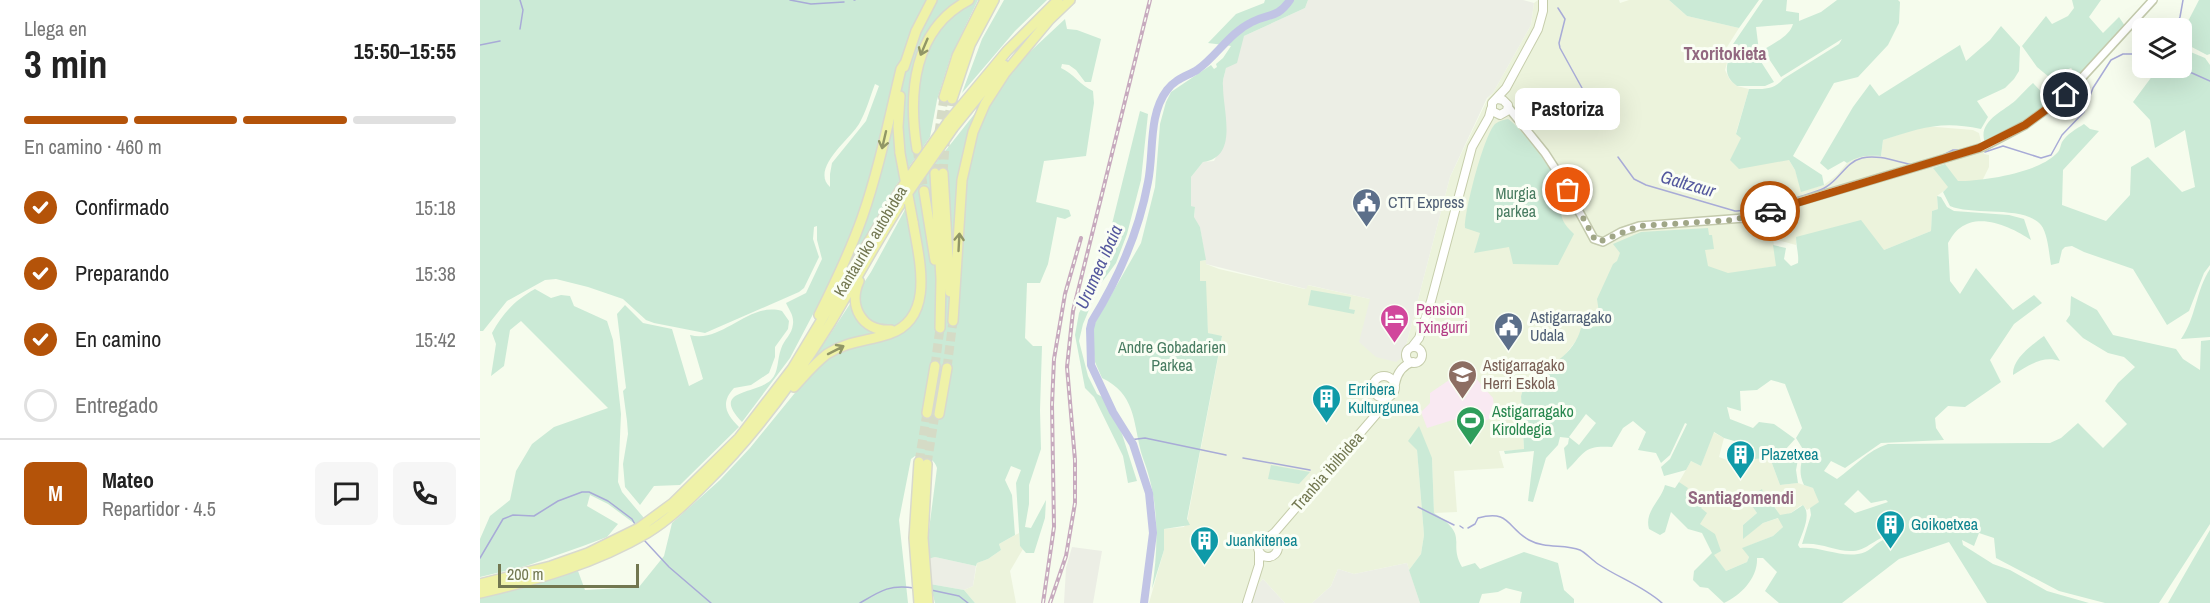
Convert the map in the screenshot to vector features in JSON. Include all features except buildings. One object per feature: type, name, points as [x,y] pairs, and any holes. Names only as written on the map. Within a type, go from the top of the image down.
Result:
[{"type":"highway","points":[[751,436],[812,367],[828,354],[850,343],[889,334],[914,315],[919,303],[921,287],[913,222],[900,153],[898,107],[905,63],[916,32],[932,0]]},
{"type":"highway","points":[[985,0],[957,56],[948,98],[994,0]]},
{"type":"highway","name":"Kantauriko autobidea","points":[[693,490],[739,438],[792,369],[900,190],[1007,51],[1058,0]]},
{"type":"highway","points":[[924,191],[935,262],[940,328],[939,173],[952,321],[962,180],[973,132],[985,104],[1001,78],[1050,19],[1070,0]]},
{"type":"highway","points":[[917,149],[913,116],[914,90],[922,51],[937,26],[965,2]]},
{"type":"highway","name":"Kantauriko autobidea","points":[[693,490],[751,436],[807,360],[950,125],[1050,19]]},
{"type":"highway","points":[[792,369],[842,270],[862,218],[877,169],[901,69],[905,63]]},
{"type":"highway","points":[[876,244],[856,289],[857,311],[862,320],[876,329],[899,328]]},
{"type":"highway","points":[[934,414],[942,367]]},
{"type":"highway","points":[[919,601],[918,538],[926,463],[923,526],[918,538],[928,603]]},
{"type":"highway","points":[[480,592],[552,569],[588,553],[639,528],[693,490]]},
{"type":"highway","points":[[480,584],[552,569]]},
{"type":"main road","points":[[1402,369],[1387,376],[1378,377],[1373,389],[1382,397],[1394,393],[1395,384],[1402,369],[1410,360],[1421,358],[1416,348],[1431,301],[1470,151],[1475,138],[1489,117],[1493,102],[1506,88],[1537,32],[1543,11],[1541,0]]},
{"type":"main road","points":[[1470,151],[1491,121],[1501,115],[1507,105],[1506,88]]},
{"type":"main road","points":[[1498,99],[1507,105]]},
{"type":"main road","points":[[1491,109],[1501,115]]},
{"type":"main road","points":[[1410,360],[1407,352],[1416,348]]},
{"type":"main road","points":[[1387,376],[1395,384]]},
{"type":"main road","name":"Tranbia ibilbidea","points":[[1247,603],[1259,565],[1260,541],[1273,536],[1380,410],[1382,397]]},
{"type":"main road","name":"Tranbia ibilbidea","points":[[1259,565],[1267,556],[1273,555],[1277,549],[1273,536]]},
{"type":"main road","points":[[1259,552],[1267,556]]},
{"type":"street","points":[[1507,105],[1545,153],[1594,238],[1599,242],[1639,226],[1732,220],[1754,216],[1983,147],[2025,125],[2066,95],[2152,0]]},
{"type":"street","points":[[1501,115],[1512,115],[1518,118]]},
{"type":"shaded area","points":[[1308,0],[1523,0],[1534,3],[1531,25],[1493,93],[1487,98],[1450,177],[1403,357],[1396,362],[1376,357],[1359,342],[1370,299],[1308,285],[1306,289],[1206,264],[1200,227],[1194,218],[1195,208],[1191,206],[1191,177],[1203,162],[1214,161],[1226,137],[1222,84],[1226,68],[1244,36],[1305,8]]},
{"type":"shaded area","points":[[1538,0],[1619,0],[1620,3],[1629,0],[1669,0],[1687,16],[1739,28],[1727,47],[1730,52],[1725,70],[1730,80],[1737,86],[1749,89],[1736,133],[1789,160],[1802,191],[1824,185],[1847,163],[1856,158],[1869,155],[1881,156],[1883,140],[1924,126],[1973,130],[1979,133],[1984,154],[1989,155],[1989,167],[1982,181],[1957,181],[1937,196],[1938,209],[1932,211],[1931,231],[1884,250],[1796,237],[1796,245],[1773,239],[1777,266],[1728,274],[1611,335],[1579,337],[1561,360],[1526,380],[1521,396],[1524,450],[1499,451],[1504,468],[1454,471],[1457,512],[1434,513],[1432,458],[1417,450],[1424,535],[1421,554],[1409,570],[1407,563],[1354,574],[1338,569],[1331,586],[1312,603],[1285,603],[1263,579],[1256,587],[1252,603],[1149,603],[1164,550],[1163,529],[1184,527],[1187,522],[1222,337],[1208,333],[1205,281],[1200,281],[1200,261],[1206,260],[1206,264],[1219,269],[1305,289],[1307,285],[1370,299],[1403,357],[1450,177],[1488,98],[1531,25],[1534,3]]},
{"type":"shaded area","name":"Astigarragako Herri Eskola","points":[[1467,368],[1493,398],[1495,417],[1475,424],[1467,418],[1459,418],[1427,428],[1421,412],[1430,403],[1430,393]]},
{"type":"shaded area","points":[[1713,432],[1724,438],[1719,457],[1732,462],[1733,455],[1754,459],[1770,458],[1780,485],[1798,483],[1813,488],[1820,502],[1807,510],[1803,505],[1791,513],[1780,516],[1772,502],[1767,505],[1747,499],[1757,513],[1743,525],[1743,538],[1763,523],[1779,518],[1783,527],[1773,536],[1743,548],[1749,557],[1747,562],[1726,571],[1713,555],[1700,524],[1701,508],[1679,482],[1691,461],[1701,466]]},
{"type":"shaded area","points":[[1019,533],[1020,546],[1023,549],[1010,571],[1016,603],[975,603],[964,590],[973,586],[977,563],[1001,550],[999,544]]},
{"type":"shaded area","points":[[1072,547],[1102,551],[1093,603],[1064,603],[1066,568]]},
{"type":"shaded area","points":[[935,557],[976,566],[973,586],[964,590],[930,584],[928,559]]},
{"type":"shaded area","points":[[1407,563],[1420,603],[1312,603],[1331,586],[1338,569],[1354,574]]},
{"type":"shaded area","points":[[1263,579],[1285,603],[1252,603],[1256,587]]},
{"type":"green space","points":[[480,0],[978,0],[951,56],[937,100],[930,137],[897,184],[841,279],[832,278],[790,358],[742,422],[733,411],[731,404],[733,398],[764,385],[775,373],[781,349],[793,324],[792,315],[786,303],[806,293],[822,259],[817,240],[817,226],[814,227],[813,239],[819,257],[804,288],[705,333],[654,323],[646,320],[623,299],[556,279],[545,280],[507,301],[483,331],[480,331]],"holes":[[[875,84],[879,86],[866,121],[832,163],[830,187],[825,180],[828,163],[859,124]]]},
{"type":"green space","points":[[1004,0],[1047,0],[1015,31],[962,93],[982,39]]},
{"type":"green space","name":"Andre Gobadarien Parkea","points":[[1265,0],[1308,0],[1305,8],[1244,36],[1237,63],[1226,68],[1223,79],[1225,143],[1221,152],[1214,158],[1203,162],[1191,177],[1191,206],[1195,207],[1194,217],[1200,227],[1206,260],[1200,261],[1200,281],[1206,281],[1208,333],[1222,336],[1187,519],[1190,525],[1164,529],[1164,550],[1152,589],[1156,531],[1152,487],[1131,409],[1121,392],[1102,378],[1095,362],[1091,330],[1141,243],[1155,187],[1160,124],[1171,92],[1211,65],[1214,69],[1217,67],[1216,64],[1231,46],[1208,43],[1236,14],[1264,3]]},
{"type":"green space","points":[[1669,0],[1759,0],[1739,28],[1687,16]]},
{"type":"green space","points":[[1763,0],[1787,0],[1786,11],[1799,13],[1799,21],[1821,12],[1837,0],[1898,0],[1900,2],[1899,23],[1888,45],[1858,77],[1834,83],[1793,156],[1822,175],[1824,185],[1801,192],[1795,170],[1789,160],[1739,169],[1730,160],[1741,138],[1736,134],[1749,89],[1776,85],[1839,44],[1842,39],[1781,77],[1763,50],[1785,36],[1793,24],[1756,27],[1759,51],[1729,57],[1729,50]]},
{"type":"green space","points":[[2072,0],[2101,0],[2089,17],[2103,33],[2119,17],[2125,26],[2078,76],[2071,68],[2049,77],[2037,67],[2022,46],[2046,16],[2052,24],[2068,16],[2074,8]]},
{"type":"green space","points":[[2199,0],[2210,0],[2210,54],[2207,55],[2192,47],[2192,18],[2190,18]]},
{"type":"green space","points":[[1065,19],[1067,29],[1077,30],[1101,39],[1091,82],[1085,82],[1069,65],[1062,64],[1061,68],[1093,91],[1094,103],[1086,156],[1044,161],[1036,202],[1069,210],[1071,216],[1065,219],[1057,217],[1048,264],[1040,283],[1027,283],[1025,338],[1033,346],[1042,346],[1041,449],[1029,485],[1029,504],[1025,527],[1031,528],[1046,500],[1045,518],[1034,553],[1026,553],[1020,546],[1016,483],[1021,470],[1011,466],[1005,480],[1012,495],[1015,535],[999,544],[1001,550],[977,563],[976,566],[935,557],[928,559],[927,545],[937,468],[931,460],[915,456],[911,459],[899,520],[908,603],[480,603],[480,598],[578,571],[585,590],[639,587],[664,556],[672,523],[720,480],[750,448],[803,383],[811,363],[871,272],[927,174],[1020,61]]},
{"type":"green space","points":[[2001,26],[2020,47],[2019,71],[2005,88],[1977,101],[1988,117],[1981,129],[1942,125],[1920,129],[1883,140],[1881,156],[1863,156],[1847,163],[1844,161],[1828,170],[1820,163],[1853,107],[1870,84],[1879,96],[1960,45],[1966,61],[1990,40]]},
{"type":"green space","points":[[2192,53],[2205,58],[2210,65],[2210,265],[2204,273],[2189,311],[2167,325],[2133,269],[2072,246],[2065,247],[2059,263],[2051,265],[2048,244],[2041,225],[2023,215],[1950,206],[1943,192],[1948,187],[1933,168],[1945,164],[1958,181],[2009,175],[2023,171],[2047,161],[2056,154],[2066,137],[2084,124],[2090,129],[2099,131],[2063,170],[2062,205],[2106,221],[2130,195],[2131,167],[2148,157],[2182,192],[2195,187],[2185,130],[2155,148],[2150,120],[2133,102],[2151,78],[2192,78]]},
{"type":"green space","points":[[1756,54],[1774,82],[1765,86],[1737,86],[1728,75],[1728,61]]},
{"type":"green space","points":[[2033,83],[2051,102],[2018,125],[1985,143],[1984,135],[1988,123]]},
{"type":"green space","points":[[1140,111],[1148,114],[1141,180],[1127,234],[1116,263],[1099,286],[1083,324],[1079,341],[1088,376],[1097,394],[1106,399],[1122,434],[1137,481],[1128,483],[1123,456],[1094,397],[1085,388],[1075,335],[1079,313],[1094,285],[1110,232]]},
{"type":"green space","name":"Murgia parkea","points":[[1508,119],[1537,150],[1560,188],[1562,217],[1574,234],[1558,265],[1513,264],[1509,247],[1474,253],[1480,233],[1465,228],[1471,191],[1480,158],[1495,124]]},
{"type":"green space","points":[[1937,196],[1941,197],[1947,207],[1954,211],[2009,215],[2024,219],[2031,240],[2006,227],[1987,222],[1968,223],[1958,229],[1948,243],[1950,281],[1960,294],[1976,268],[2013,310],[2034,295],[2042,303],[2014,324],[1990,360],[2001,382],[1965,407],[1948,406],[1935,418],[1936,428],[1944,440],[1881,443],[1845,468],[1831,461],[1824,471],[1837,479],[1868,455],[1888,444],[2050,443],[2061,438],[2078,423],[2103,448],[2127,424],[2105,401],[2118,383],[2135,367],[2124,357],[2108,353],[2083,338],[2066,321],[2070,315],[2071,296],[2097,310],[2113,335],[2176,349],[2183,359],[2200,370],[2201,341],[2210,340],[2210,524],[2159,603],[2105,603],[2059,591],[1996,558],[1994,538],[1979,533],[1974,546],[1962,540],[1963,545],[1993,564],[2010,570],[2047,591],[2089,603],[1987,603],[1949,542],[1899,559],[1842,603],[1779,603],[1765,591],[1777,572],[1763,558],[1757,558],[1755,572],[1747,585],[1724,603],[1708,588],[1700,587],[1693,580],[1694,571],[1712,553],[1702,533],[1688,529],[1671,512],[1665,532],[1660,535],[1649,529],[1651,511],[1665,485],[1675,488],[1679,482],[1688,488],[1686,492],[1705,502],[1701,508],[1707,513],[1700,524],[1715,534],[1721,551],[1714,555],[1726,571],[1747,562],[1749,557],[1742,548],[1773,536],[1783,527],[1778,518],[1763,523],[1743,539],[1743,525],[1757,513],[1747,499],[1762,489],[1767,504],[1771,502],[1780,515],[1791,513],[1803,505],[1806,509],[1804,530],[1798,545],[1800,548],[1858,554],[1885,539],[1897,538],[1901,533],[1880,538],[1864,548],[1853,551],[1816,544],[1802,544],[1811,515],[1810,508],[1819,502],[1813,488],[1804,485],[1802,481],[1801,468],[1804,451],[1796,438],[1802,428],[1785,384],[1771,380],[1757,390],[1740,391],[1741,411],[1727,407],[1730,419],[1753,428],[1759,422],[1774,424],[1795,439],[1785,450],[1793,457],[1800,449],[1796,470],[1798,483],[1780,485],[1770,458],[1754,459],[1754,447],[1724,438],[1714,432],[1701,466],[1691,461],[1686,470],[1664,476],[1661,467],[1670,459],[1687,424],[1685,423],[1670,455],[1661,463],[1656,453],[1638,450],[1646,432],[1633,421],[1623,428],[1612,447],[1595,447],[1585,451],[1567,470],[1564,448],[1569,438],[1560,437],[1558,445],[1546,458],[1533,502],[1528,501],[1534,451],[1505,454],[1504,451],[1524,449],[1521,396],[1526,380],[1567,353],[1573,346],[1581,328],[1601,326],[1597,299],[1620,253],[1613,244],[1641,232],[1708,228],[1709,235],[1712,235],[1714,249],[1705,250],[1708,266],[1728,273],[1776,266],[1773,245],[1786,248],[1784,259],[1791,266],[1798,263],[1796,237],[1861,220],[1884,250],[1931,231],[1932,211],[1938,209]],"holes":[[[1586,414],[1596,423],[1579,445],[1569,437]],[[1858,490],[1871,503],[1886,500],[1888,502],[1855,513],[1844,504]]]},
{"type":"green space","points":[[2210,269],[2210,337],[2181,339],[2190,322],[2205,277]]},
{"type":"green space","points":[[535,289],[551,298],[561,295],[570,296],[574,306],[607,321],[613,340],[621,414],[618,482],[622,492],[644,518],[635,524],[608,504],[590,495],[587,506],[618,524],[607,537],[526,566],[480,577],[480,539],[490,516],[510,500],[516,471],[532,444],[554,427],[608,408],[521,321],[510,330],[504,366],[491,376],[496,344],[492,333],[510,308]]},
{"type":"green space","points":[[1311,290],[1351,297],[1349,309],[1355,310],[1354,314],[1308,305]]},
{"type":"green space","points":[[625,305],[643,323],[672,329],[689,386],[703,379],[690,335],[713,334],[758,312],[770,310],[782,311],[789,321],[788,329],[775,347],[775,357],[769,373],[751,385],[734,388],[727,399],[728,413],[739,427],[680,485],[654,486],[640,505],[625,487],[623,464],[628,434],[623,391],[626,388],[617,314]]},
{"type":"green space","points":[[2044,336],[2060,361],[2041,360],[2013,375],[2019,358]]},
{"type":"green space","points":[[1419,426],[1432,458],[1434,513],[1452,528],[1456,539],[1456,551],[1462,567],[1475,563],[1480,569],[1524,552],[1558,563],[1564,590],[1574,599],[1574,603],[1520,603],[1522,592],[1506,588],[1498,592],[1482,594],[1479,603],[1420,603],[1409,570],[1421,554],[1424,535],[1417,450],[1408,441]]},
{"type":"green space","points":[[1271,465],[1310,472],[1299,484],[1268,479]]},
{"type":"green space","points":[[2210,530],[2210,603],[2168,603]]},
{"type":"green space","points":[[930,584],[964,590],[975,603],[935,603]]},
{"type":"waterway","points":[[520,0],[523,10],[520,29]]},
{"type":"waterway","points":[[790,0],[811,4],[844,2]]},
{"type":"waterway","name":"Urumea ibaia","points":[[1144,603],[1153,533],[1149,493],[1133,444],[1113,412],[1091,365],[1090,329],[1119,271],[1139,218],[1150,171],[1154,122],[1167,90],[1177,80],[1197,70],[1244,27],[1258,19],[1277,13],[1290,0]]},
{"type":"waterway","name":"Galtzaur","points":[[2180,18],[2183,0]]},
{"type":"waterway","name":"Galtzaur","points":[[1558,8],[1565,19],[1559,43],[1560,48],[1582,88],[1588,114]]},
{"type":"waterway","points":[[480,45],[500,41]]},
{"type":"waterway","name":"Galtzaur","points":[[1985,152],[2003,146],[2041,158],[2051,155],[2062,135],[2084,112],[2093,88],[2111,60],[2123,54],[2132,54]]},
{"type":"waterway","points":[[2192,73],[2210,81]]},
{"type":"waterway","name":"Galtzaur","points":[[1943,155],[1953,150],[1961,150]]},
{"type":"waterway","name":"Galtzaur","points":[[1618,157],[1634,179],[1646,185],[1735,211],[1767,206],[1819,190],[1831,184],[1852,163],[1862,158],[1881,158],[1913,165]]},
{"type":"waterway","points":[[1129,440],[1145,438],[1226,455]]},
{"type":"waterway","points":[[1243,458],[1310,470]]},
{"type":"waterway","points":[[480,558],[503,519],[513,515],[534,516],[558,501],[582,492],[589,492],[608,501],[632,519],[636,526]]},
{"type":"waterway","points":[[1418,507],[1454,525]]},
{"type":"waterway","points":[[1468,528],[1475,524],[1478,518],[1488,516],[1502,518],[1535,543],[1580,550],[1598,564],[1662,603]]},
{"type":"waterway","points":[[644,540],[669,567],[711,603]]},
{"type":"waterway","points":[[860,603],[886,590],[898,587],[914,588]]},
{"type":"waterway","points":[[931,590],[959,596],[968,603]]},
{"type":"tunnel","points":[[935,173],[944,97]]},
{"type":"tunnel","points":[[943,173],[946,133],[952,99]]},
{"type":"tunnel","points":[[917,149],[924,191]]},
{"type":"tunnel","points":[[947,368],[953,321]]},
{"type":"tunnel","points":[[935,366],[940,328]]},
{"type":"tunnel","points":[[919,462],[927,413]]},
{"type":"tunnel","points":[[927,464],[935,414]]},
{"type":"railway","points":[[1050,603],[1066,556],[1075,503],[1075,460],[1067,367],[1073,311],[1150,0]]},
{"type":"railway","points":[[1043,603],[1054,527],[1052,405],[1054,359],[1065,294],[1081,238]]},
{"type":"way so far","points":[[1568,190],[1594,238],[1599,242],[1606,241],[1633,227],[1732,220],[1770,211]]},
{"type":"place","name":"Pastoriza","points":[[1568,190]]},
{"type":"place","name":"CTT Express","points":[[1367,228]]},
{"type":"place","name":"Pension Txingurri","points":[[1395,344]]},
{"type":"place","name":"Astigarragako Udala","points":[[1509,352]]},
{"type":"place","name":"Astigarragako Herri Eskola","points":[[1462,400]]},
{"type":"place","name":"Erribera Kulturgunea","points":[[1327,424]]},
{"type":"place","name":"Astigarragako Kiroldegia","points":[[1471,446]]},
{"type":"place","name":"Plazetxea","points":[[1740,480]]},
{"type":"place","name":"Goikoetxea","points":[[1890,550]]},
{"type":"place","name":"Juankitenea","points":[[1205,566]]},
{"type":"district","name":"Txoritokieta","points":[[1725,54]]},
{"type":"district","name":"Santiagomendi","points":[[1741,498]]},
{"type":"route","points":[[1770,211],[1979,148],[2025,125],[2066,95]]}]
